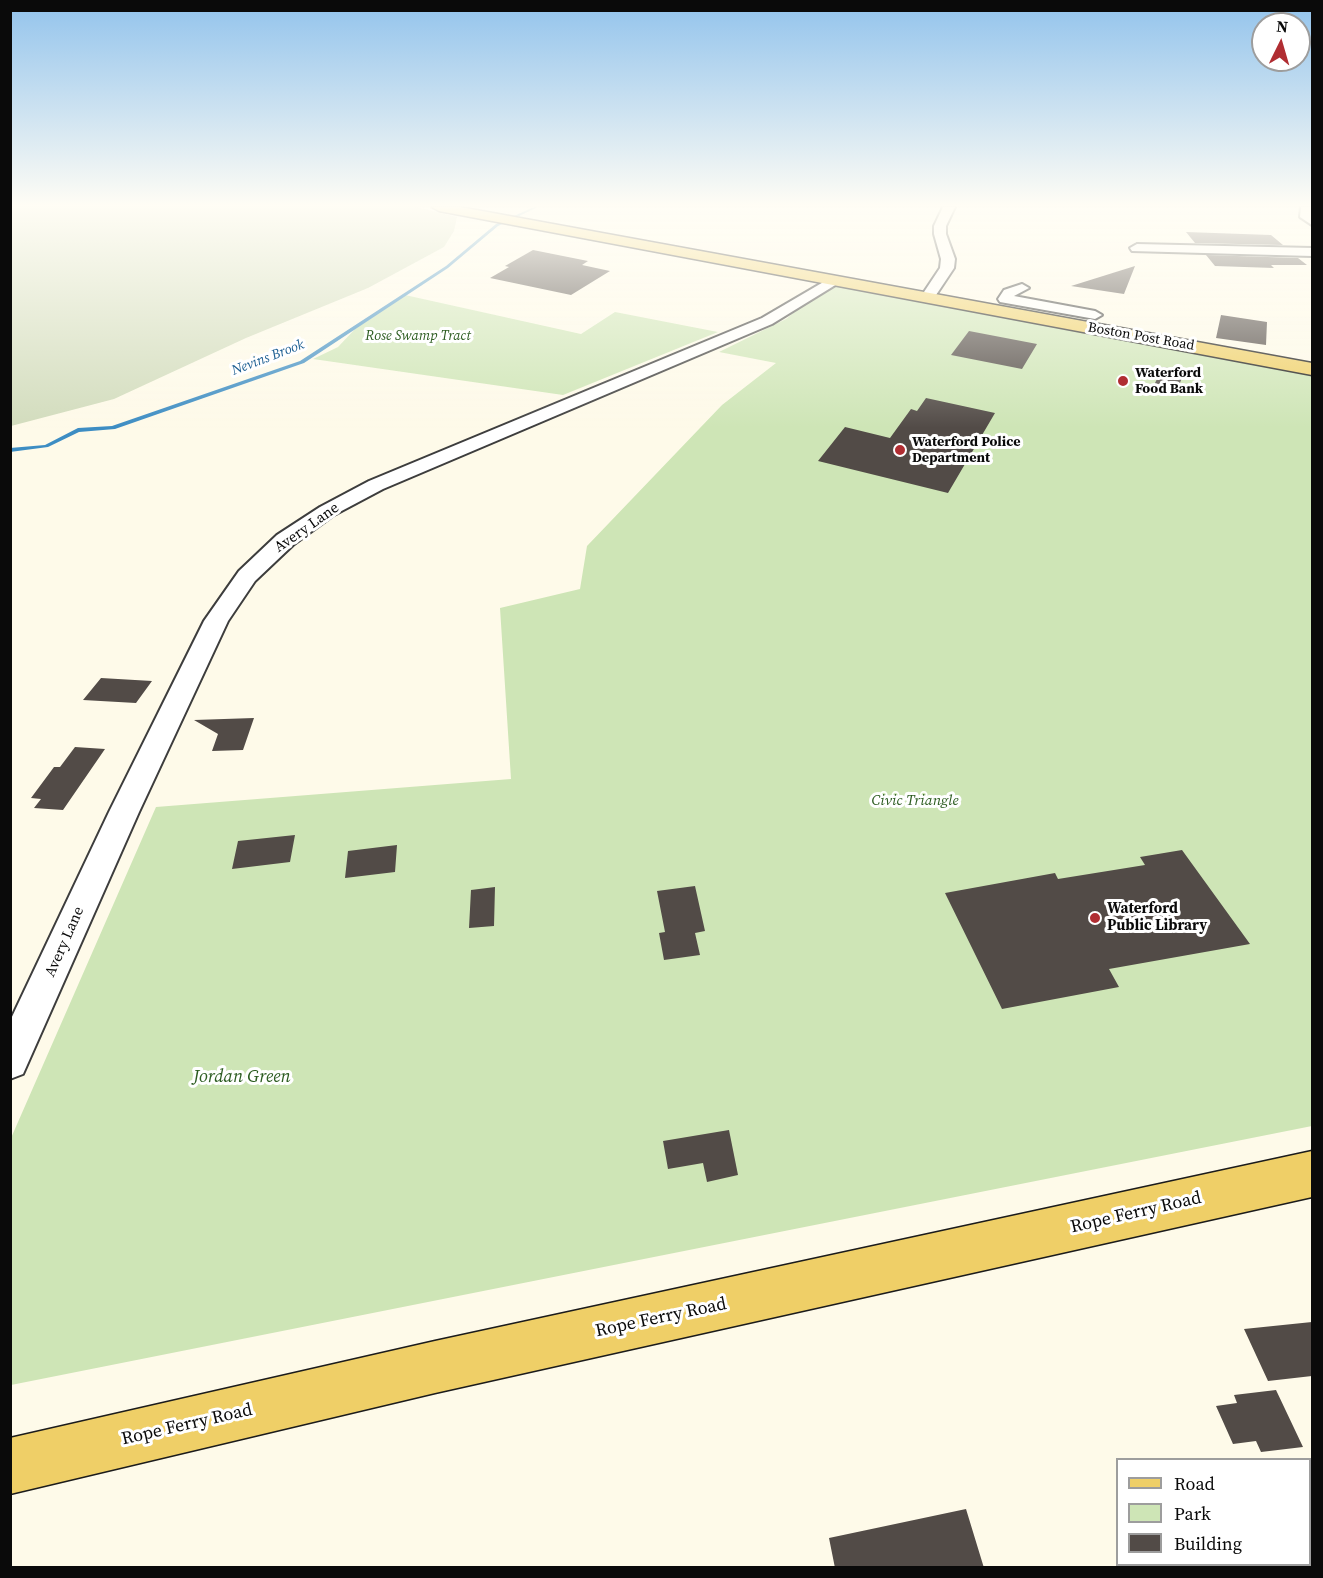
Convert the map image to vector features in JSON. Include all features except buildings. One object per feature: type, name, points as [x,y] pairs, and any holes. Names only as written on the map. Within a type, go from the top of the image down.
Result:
[{"type":"main road","name":"Boston Post Road","points":[[832,281],[927,298],[1092,321],[1312,369]]},
{"type":"main road","name":"Rope Ferry Road","points":[[10,1466],[435,1367],[1312,1174]]},
{"type":"street","name":"Avery Lane","points":[[10,1062],[124,812],[216,621],[247,576],[285,540],[327,511],[376,485],[760,324],[799,303],[832,281]]},
{"type":"street","points":[[927,298],[939,281]]},
{"type":"street","points":[[1022,288],[1009,293],[1005,299],[1092,321],[1103,300]]},
{"type":"green space","points":[[11,281],[382,281],[246,338],[114,399],[11,426]]},
{"type":"green space","name":"Civic Triangle","points":[[832,281],[1312,372],[1312,1126],[11,1385],[11,1138],[156,807],[511,779],[500,608],[580,589],[587,546],[722,405],[776,363],[719,352],[786,319]]},
{"type":"green space","name":"Rose Swamp Tract","points":[[405,295],[581,334],[615,312],[718,332],[563,395],[313,359],[338,347],[355,329]]},
{"type":"waterway","name":"Nevins Brook","points":[[10,450],[46,446],[78,430],[113,428],[302,362],[426,281]]},
{"type":"place","name":"Waterford Food Bank","points":[[1123,381]]},
{"type":"place","name":"Waterford Police Department","points":[[900,450]]},
{"type":"place","name":"Waterford Public Library","points":[[1095,918]]},
{"type":"park label","name":"Jordan Green","points":[[242,1077]]}]
